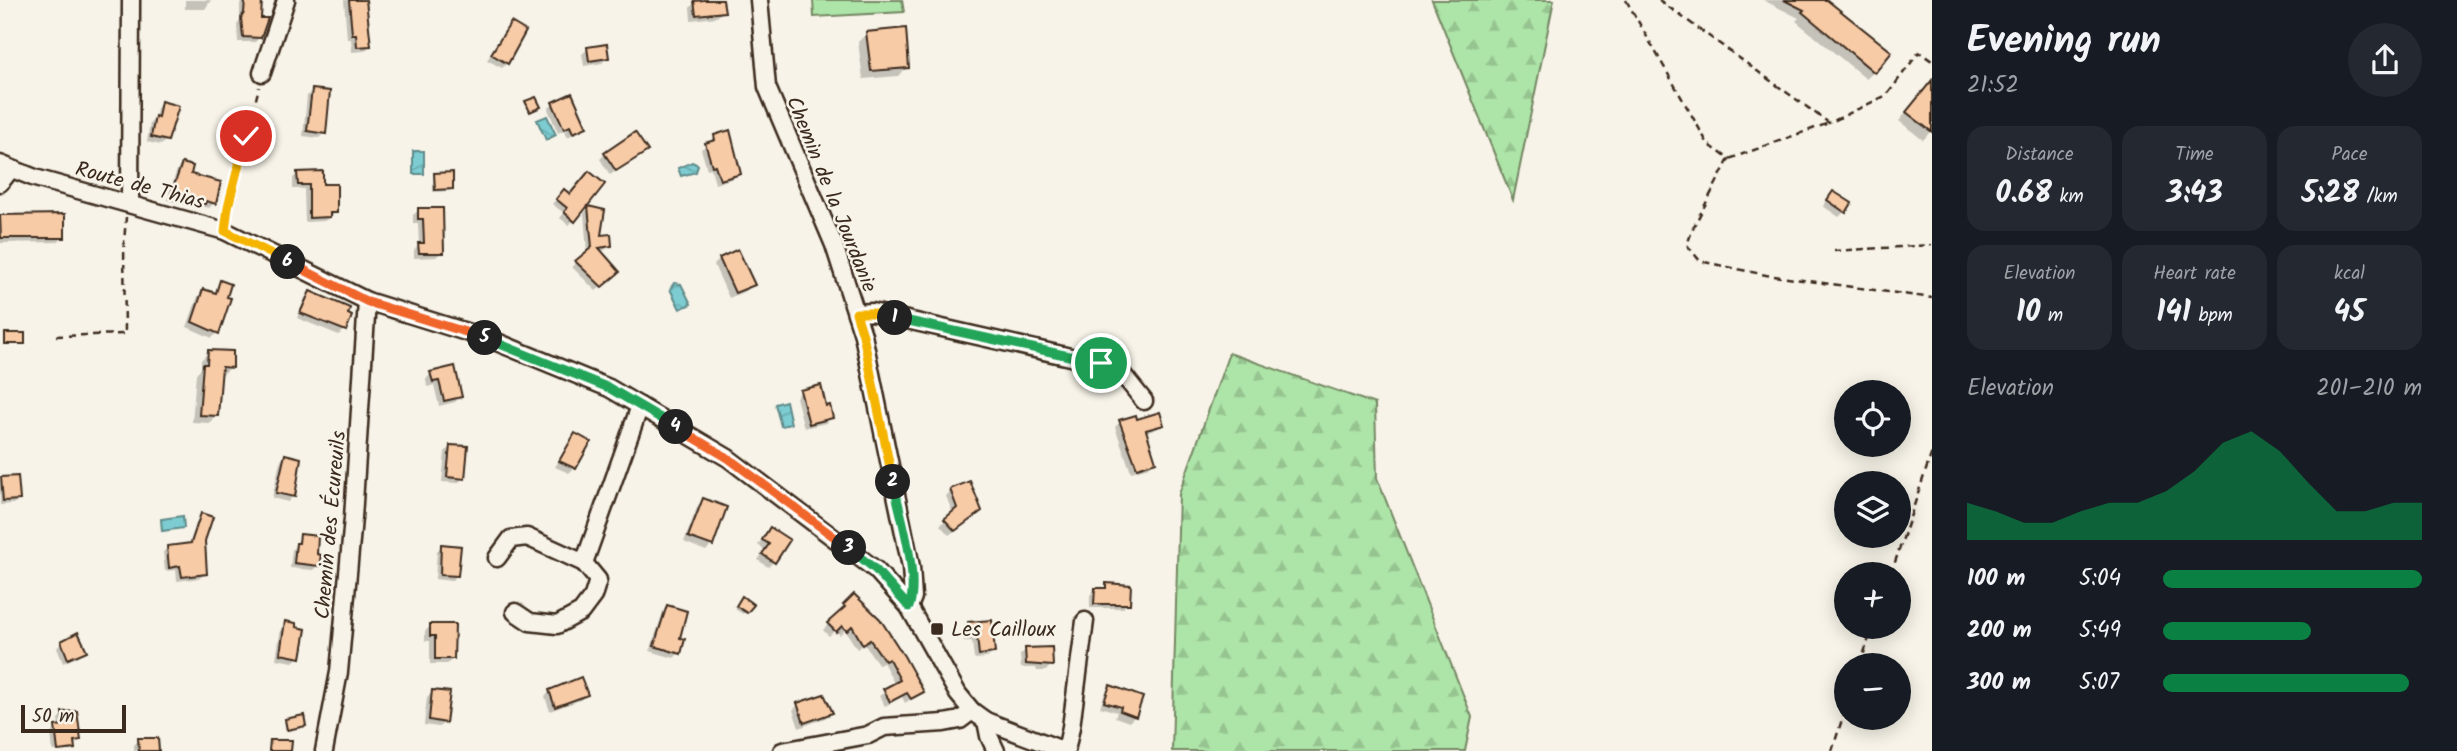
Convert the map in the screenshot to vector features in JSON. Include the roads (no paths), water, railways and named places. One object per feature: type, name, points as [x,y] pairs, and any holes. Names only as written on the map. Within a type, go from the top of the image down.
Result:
[{"type":"street","points":[[129,203],[131,0]]},
{"type":"street","points":[[262,73],[286,0]]},
{"type":"street","name":"Chemin de la Jourdanie","points":[[759,0],[766,87],[834,245],[863,335],[911,567],[913,597],[909,607]]},
{"type":"street","points":[[0,183],[6,167]]},
{"type":"street","name":"Route de Thias","points":[[6,167],[35,178],[225,231],[368,302],[492,340],[609,388],[728,458],[876,570],[909,607],[958,694],[972,711],[986,721],[1065,751]]},
{"type":"street","name":"Chemin des Écureuils","points":[[324,751],[340,659],[368,302]]},
{"type":"street","points":[[856,313],[872,313],[1101,363],[1120,371],[1144,401]]},
{"type":"street","points":[[584,563],[640,407]]},
{"type":"street","points":[[497,558],[511,539],[527,537],[584,563],[598,580],[593,596],[581,612],[557,625],[530,622],[515,612]]},
{"type":"street","points":[[1065,751],[1071,727],[1085,621]]},
{"type":"street","points":[[782,751],[868,735],[884,727],[960,720],[972,711]]},
{"type":"street","points":[[986,721],[996,751]]},
{"type":"water","points":[[547,116],[556,135],[546,140],[537,120]]},
{"type":"water","points":[[413,151],[424,151],[424,174],[413,174]]},
{"type":"water","points":[[692,162],[698,165],[696,172],[681,176],[678,168]]},
{"type":"water","points":[[674,283],[681,284],[691,304],[680,309],[670,289]]},
{"type":"water","points":[[786,401],[791,424],[781,426],[775,404]]},
{"type":"water","points":[[183,516],[184,528],[162,531],[161,519]]},
{"type":"place","name":"Les Cailloux","points":[[937,629]]}]
